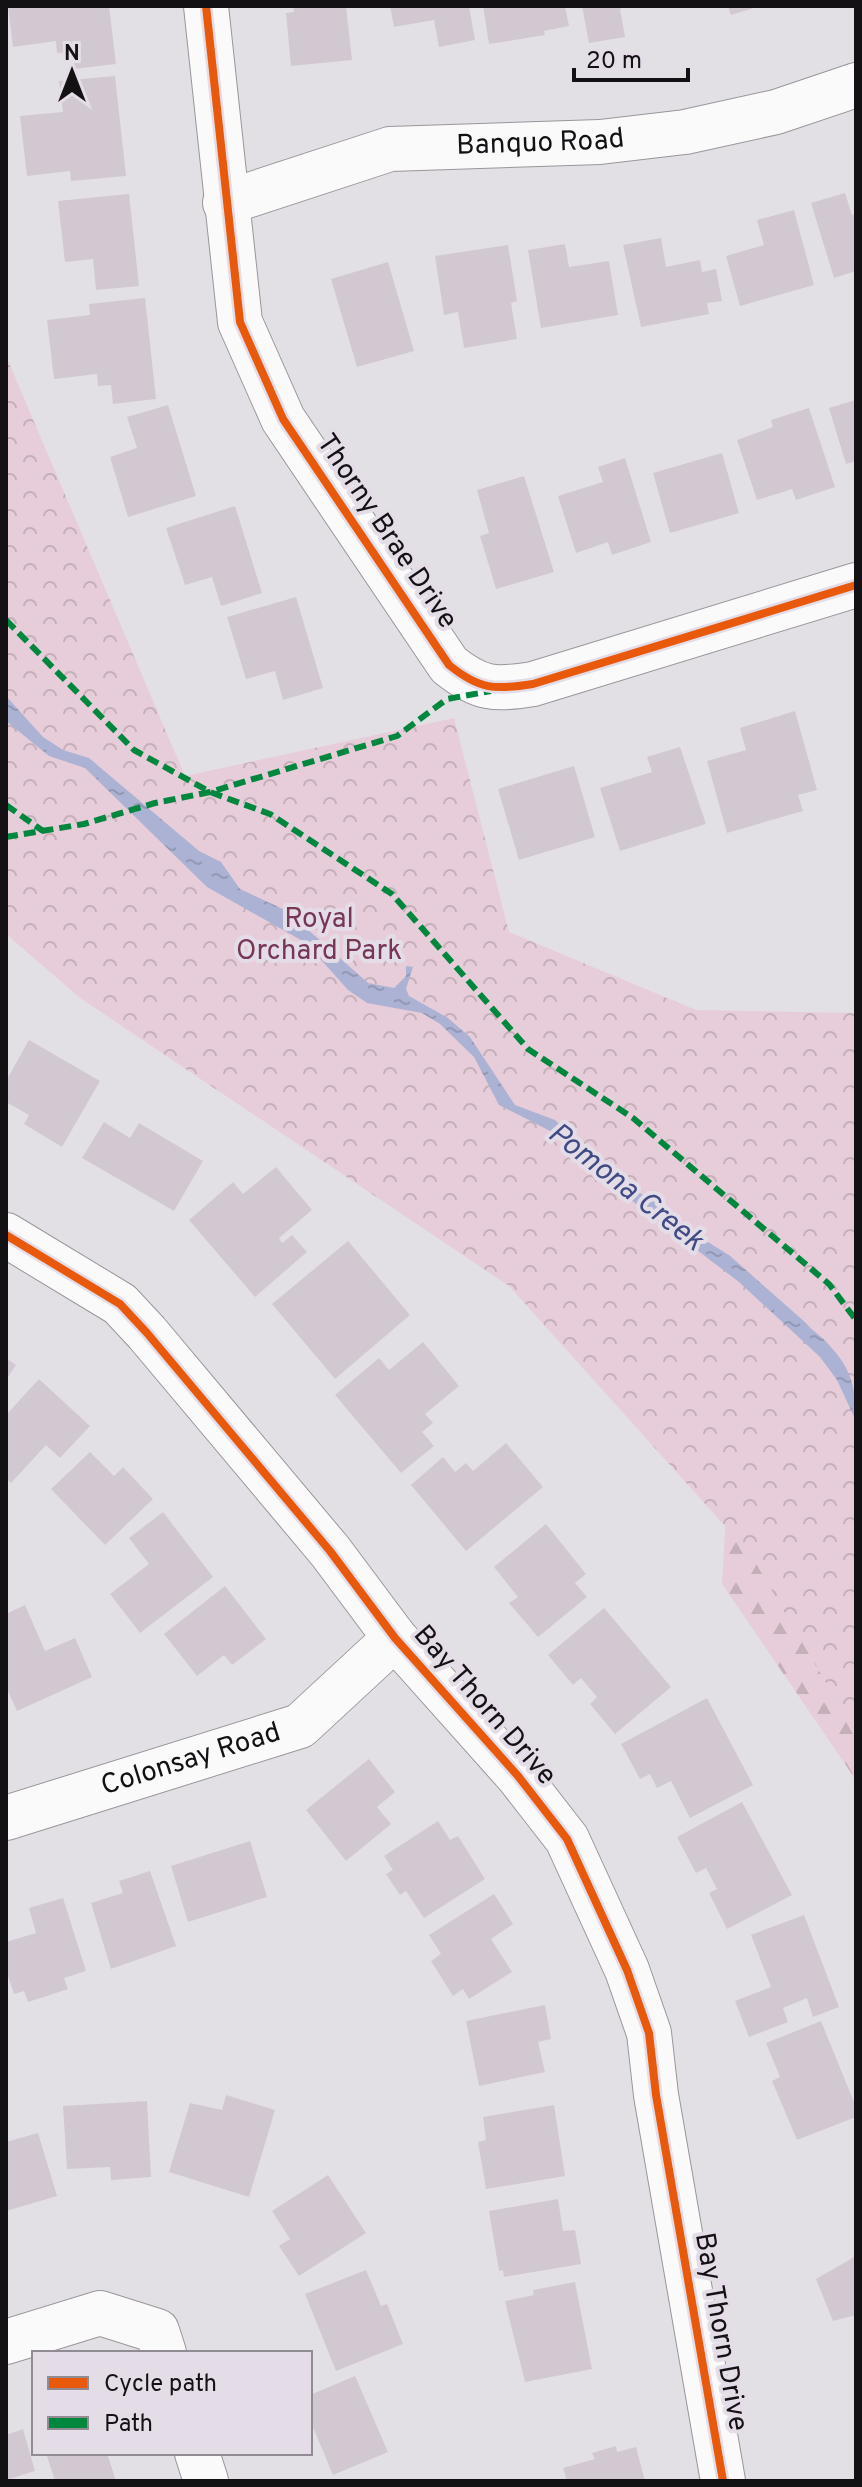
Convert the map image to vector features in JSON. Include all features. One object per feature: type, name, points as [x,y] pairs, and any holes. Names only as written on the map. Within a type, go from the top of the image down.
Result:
[{"type":"street","name":"Thorny Brae Drive","points":[[206,6],[240,322],[283,419],[449,665],[471,683],[499,689],[533,684],[856,585]]},
{"type":"street","name":"Banquo Road","points":[[225,203],[390,149],[600,142],[685,132],[776,112],[856,85]]},
{"type":"street","name":"Bay Thorn Drive","points":[[6,1235],[120,1304],[138,1323],[208,1402],[395,1638],[518,1776],[567,1839],[627,1970],[649,2033],[656,2095],[723,2481]]},
{"type":"street","name":"Colonsay Road","points":[[6,1818],[300,1726],[395,1638]]},
{"type":"street","points":[[6,2342],[100,2313],[157,2331],[163,2351]]},
{"type":"street","points":[[198,2455],[206,2481]]},
{"type":"green space","name":"Royal Orchard Park","points":[[6,356],[185,776],[454,718],[509,932],[696,1010],[856,1013],[856,1734],[751,1555],[509,1286],[80,998],[6,934]]},
{"type":"green space","points":[[727,1495],[856,1514],[856,1780],[722,1584]]},
{"type":"water","name":"Pomona Creek","points":[[6,696],[43,737],[63,750],[89,758],[199,851],[221,862],[240,889],[287,911],[368,983],[394,988],[406,976],[406,966],[413,967],[406,989],[409,996],[448,1018],[470,1037],[515,1105],[555,1120],[604,1165],[609,1175],[662,1206],[682,1226],[729,1255],[826,1342],[848,1371],[855,1399],[856,1421],[837,1380],[820,1357],[739,1282],[602,1178],[562,1137],[499,1105],[474,1057],[440,1024],[422,1013],[367,1003],[348,990],[306,943],[207,887],[85,768],[49,756],[6,721]]},
{"type":"building","points":[[8,6],[109,6],[116,64],[73,69],[71,52],[57,53],[56,41],[13,47]]},
{"type":"building","points":[[293,6],[346,6],[352,60],[291,66],[286,13],[294,12]]},
{"type":"building","points":[[390,6],[469,6],[475,40],[439,47],[434,20],[394,27]]},
{"type":"building","points":[[483,6],[565,6],[569,26],[544,31],[545,35],[489,44]]},
{"type":"building","points":[[582,6],[628,6],[620,9],[625,37],[589,43]]},
{"type":"building","points":[[728,6],[757,6],[757,7],[731,15]]},
{"type":"building","points":[[115,76],[126,176],[71,181],[70,171],[27,176],[20,116],[63,112],[59,81]]},
{"type":"building","points":[[845,193],[852,215],[856,214],[856,271],[834,278],[811,203]]},
{"type":"building","points":[[129,194],[139,286],[96,290],[93,259],[65,262],[58,201]]},
{"type":"building","points":[[794,210],[814,285],[740,306],[726,256],[764,245],[757,220]]},
{"type":"building","points":[[661,238],[666,267],[700,260],[702,272],[716,269],[722,301],[707,303],[709,314],[641,327],[623,245]]},
{"type":"building","points":[[565,244],[569,267],[609,261],[618,315],[541,328],[528,250]]},
{"type":"building","points":[[508,245],[517,301],[511,303],[517,339],[464,348],[458,312],[444,315],[435,256]]},
{"type":"building","points":[[388,262],[414,351],[357,367],[331,279]]},
{"type":"building","points":[[145,298],[156,399],[113,404],[111,385],[98,386],[97,374],[54,379],[47,320],[90,315],[89,304]]},
{"type":"building","points":[[856,400],[856,461],[846,464],[829,408]]},
{"type":"building","points":[[168,405],[196,496],[128,517],[110,457],[137,448],[127,417]]},
{"type":"building","points":[[809,408],[835,487],[796,500],[792,489],[757,500],[737,440],[773,427],[771,420]]},
{"type":"building","points":[[722,453],[739,513],[670,533],[653,473]]},
{"type":"building","points":[[625,458],[651,542],[612,555],[608,542],[576,553],[558,496],[603,482],[598,467]]},
{"type":"building","points":[[524,476],[554,572],[496,589],[480,536],[489,533],[477,490]]},
{"type":"building","points":[[235,506],[262,593],[221,606],[212,577],[185,585],[166,528]]},
{"type":"building","points":[[296,597],[323,688],[283,700],[275,671],[246,679],[227,617]]},
{"type":"building","points":[[795,711],[817,790],[798,795],[803,811],[727,833],[707,761],[746,750],[740,728]]},
{"type":"building","points":[[680,747],[706,824],[620,851],[600,788],[652,772],[647,757]]},
{"type":"building","points":[[574,766],[595,837],[519,860],[498,789]]},
{"type":"building","points":[[29,1040],[100,1081],[62,1147],[24,1124],[29,1115],[6,1102],[6,1081]]},
{"type":"building","points":[[104,1122],[130,1138],[139,1123],[203,1161],[174,1211],[82,1158]]},
{"type":"building","points":[[276,1167],[312,1210],[279,1238],[282,1243],[292,1235],[307,1252],[255,1297],[189,1220],[233,1182],[243,1194]]},
{"type":"building","points":[[348,1241],[410,1315],[335,1379],[272,1304]]},
{"type":"building","points":[[423,1342],[459,1386],[425,1414],[433,1423],[422,1432],[434,1446],[401,1473],[335,1395],[379,1358],[389,1370]]},
{"type":"building","points":[[6,1358],[16,1365],[6,1380]]},
{"type":"building","points":[[39,1379],[90,1426],[60,1458],[46,1445],[11,1483],[6,1478],[6,1415]]},
{"type":"building","points":[[506,1443],[543,1487],[466,1551],[411,1485],[443,1457],[455,1472],[466,1463],[473,1471]]},
{"type":"building","points":[[90,1452],[114,1476],[123,1467],[153,1499],[105,1545],[51,1489]]},
{"type":"building","points":[[163,1512],[213,1577],[140,1633],[110,1594],[149,1564],[129,1538]]},
{"type":"building","points":[[546,1524],[586,1574],[575,1583],[587,1597],[538,1637],[509,1603],[518,1597],[494,1567]]},
{"type":"building","points":[[225,1586],[266,1639],[232,1665],[224,1655],[197,1676],[164,1634]]},
{"type":"building","points":[[25,1605],[45,1651],[75,1638],[92,1677],[17,1711],[6,1687],[6,1614]]},
{"type":"building","points":[[604,1608],[671,1687],[615,1734],[590,1704],[597,1697],[581,1678],[573,1685],[548,1655]]},
{"type":"building","points":[[707,1698],[753,1785],[690,1818],[671,1781],[657,1788],[650,1774],[640,1779],[621,1744]]},
{"type":"building","points":[[369,1759],[395,1792],[377,1807],[391,1824],[346,1861],[306,1810]]},
{"type":"building","points":[[742,1802],[792,1895],[727,1929],[709,1893],[717,1889],[706,1868],[696,1873],[677,1837]]},
{"type":"building","points":[[438,1821],[450,1840],[458,1836],[485,1879],[424,1918],[406,1891],[400,1895],[386,1874],[393,1870],[384,1856]]},
{"type":"building","points":[[250,1841],[267,1897],[188,1922],[171,1866]]},
{"type":"building","points":[[150,1871],[176,1946],[111,1969],[91,1903],[123,1893],[119,1881]]},
{"type":"building","points":[[494,1894],[513,1924],[491,1939],[512,1972],[469,1999],[463,1989],[453,1996],[431,1961],[441,1954],[429,1935]]},
{"type":"building","points":[[63,1898],[86,1971],[64,1978],[68,1989],[28,2002],[24,1991],[14,1994],[6,1970],[6,1942],[36,1933],[29,1908]]},
{"type":"building","points":[[804,1915],[839,2007],[813,2017],[807,1998],[783,2008],[788,2022],[749,2037],[735,2001],[771,1987],[751,1935]]},
{"type":"building","points":[[545,2005],[551,2039],[538,2042],[545,2072],[479,2086],[466,2021]]},
{"type":"building","points":[[821,2021],[856,2107],[856,2117],[797,2140],[772,2081],[780,2077],[766,2043]]},
{"type":"building","points":[[226,2095],[275,2110],[249,2197],[169,2172],[190,2103],[222,2110]]},
{"type":"building","points":[[147,2101],[151,2177],[111,2180],[110,2167],[67,2169],[63,2106]]},
{"type":"building","points":[[554,2105],[565,2176],[486,2189],[478,2142],[486,2140],[483,2117]]},
{"type":"building","points":[[38,2133],[57,2196],[6,2211],[6,2142]]},
{"type":"building","points":[[328,2175],[366,2233],[299,2276],[279,2246],[290,2239],[272,2211]]},
{"type":"building","points":[[558,2199],[563,2231],[575,2230],[581,2264],[504,2277],[503,2270],[499,2271],[489,2211]]},
{"type":"building","points":[[856,2256],[856,2315],[833,2321],[816,2279]]},
{"type":"building","points":[[366,2270],[381,2306],[387,2304],[403,2344],[336,2371],[305,2294]]},
{"type":"building","points":[[575,2282],[592,2369],[525,2382],[505,2301],[534,2295],[533,2290]]},
{"type":"building","points":[[355,2376],[388,2452],[333,2475],[312,2425],[312,2394]]},
{"type":"building","points":[[23,2429],[35,2471],[6,2480],[6,2435]]},
{"type":"building","points":[[616,2446],[617,2452],[636,2447],[645,2481],[567,2481],[563,2468],[595,2459],[592,2453]]},
{"type":"building","points":[[47,2455],[108,2455],[116,2481],[55,2481]]},
{"type":"marked path","points":[[6,620],[134,750],[210,792],[270,814],[392,894],[528,1049],[633,1118],[829,1284],[856,1320]]},
{"type":"marked path","points":[[6,837],[84,824],[155,803],[210,792],[397,736],[447,699],[491,691]]},
{"type":"marked path","points":[[6,805],[43,831]]},
{"type":"cycle path","points":[[206,6],[240,322],[283,419],[449,665],[479,684],[498,687],[533,684],[856,585]]},
{"type":"cycle path","points":[[6,1235],[120,1304],[147,1333],[330,1551],[395,1638],[518,1776],[567,1839],[627,1970],[649,2033],[656,2095],[723,2481]]}]
